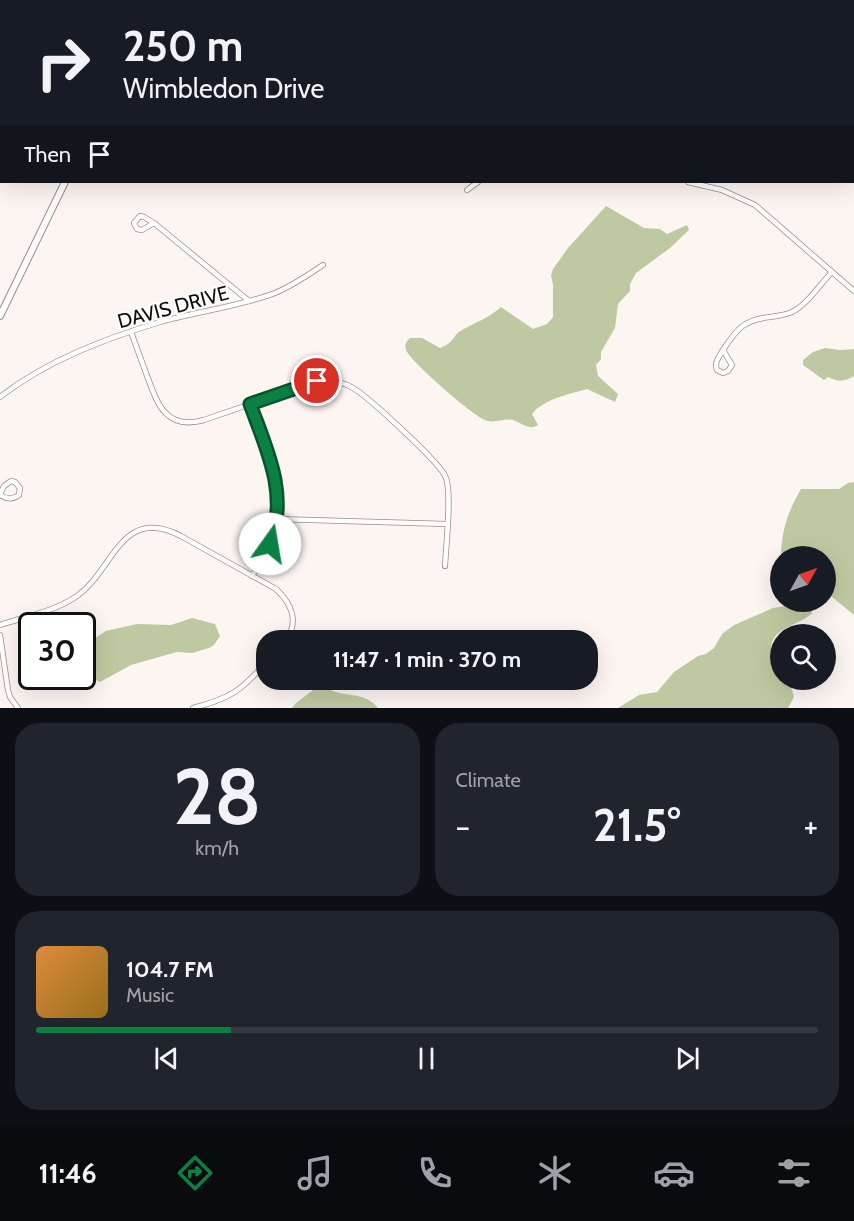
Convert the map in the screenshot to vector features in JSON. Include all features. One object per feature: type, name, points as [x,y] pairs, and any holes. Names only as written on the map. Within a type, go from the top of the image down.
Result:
[{"type":"street","points":[[0,316],[65,183]]},
{"type":"street","points":[[467,190],[477,183]]},
{"type":"street","points":[[692,183],[722,190],[755,205],[854,291]]},
{"type":"street","points":[[154,223],[249,301]]},
{"type":"street","name":"DAVIS DRIVE","points":[[0,397],[51,364],[159,322],[230,307],[277,292],[323,265]]},
{"type":"street","points":[[723,350],[732,365],[730,370],[723,373],[717,370],[716,365],[723,350],[738,329],[749,321],[784,315],[797,309],[831,272]]},
{"type":"street","points":[[132,332],[159,407],[173,419],[186,423],[317,381],[335,381],[352,387],[442,470],[448,487],[445,566]]},
{"type":"street","points":[[250,404],[275,474],[278,496],[276,519],[270,544],[252,576]]},
{"type":"street","points":[[9,482],[15,482],[20,488],[19,495],[15,498],[5,498],[0,494],[9,482]]},
{"type":"street","points":[[276,519],[447,524]]},
{"type":"street","points":[[0,625],[73,599],[87,587],[123,540],[147,528],[160,527],[276,590],[288,603],[293,621],[292,630]]},
{"type":"street","points":[[0,635],[8,690],[18,708]]},
{"type":"street","points":[[193,708],[218,702],[235,694],[256,673]]},
{"type":"green space","points":[[606,206],[644,228],[660,229],[667,234],[687,225],[689,230],[670,248],[636,273],[630,284],[630,291],[618,304],[615,328],[596,365],[598,376],[618,394],[615,402],[587,389],[543,404],[532,414],[538,425],[535,427],[529,427],[513,420],[488,421],[456,399],[410,356],[405,346],[410,338],[422,338],[440,348],[449,343],[459,332],[501,307],[533,329],[547,324],[553,317],[551,275],[553,269],[568,248]]},
{"type":"green space","points":[[825,348],[854,349],[854,376],[844,380],[828,377],[824,380],[803,365],[803,360],[813,352]]},
{"type":"green space","points":[[854,482],[854,615],[836,600],[836,546],[782,546],[786,520],[801,489],[839,489]]},
{"type":"green space","points":[[770,609],[770,612],[812,612],[794,624],[770,624],[770,690],[792,690],[794,697],[788,708],[618,708],[639,695],[657,692],[674,672],[714,648],[722,634],[734,625]]},
{"type":"green space","points":[[192,618],[215,624],[220,636],[209,648],[192,653],[177,652],[131,665],[100,682],[96,680],[96,638],[106,631],[137,624],[171,625]]},
{"type":"green space","points":[[313,690],[331,690],[368,699],[378,708],[292,708]]},
{"type":"route","points":[[270,544],[276,519],[277,483],[272,461],[250,404],[317,381]]}]
